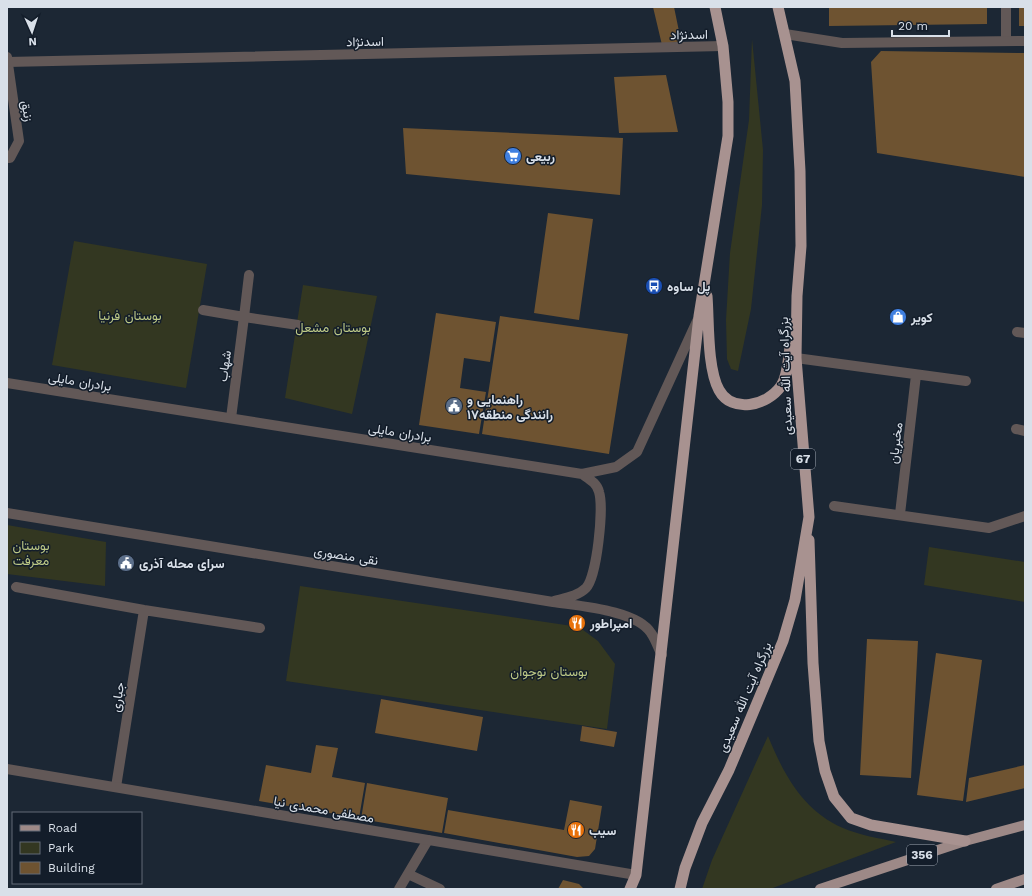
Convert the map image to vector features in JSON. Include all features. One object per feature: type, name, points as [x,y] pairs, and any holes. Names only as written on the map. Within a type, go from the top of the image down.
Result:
[{"type":"highway","points":[[630,889],[636,875],[662,656],[699,316],[728,136],[728,102],[724,46],[715,7]]},
{"type":"highway","name":"بزرگراه آیت الله سعیدی","points":[[680,889],[685,868],[702,823],[729,770],[783,641],[795,600],[809,517],[796,358],[797,296],[801,246],[800,172],[794,81],[778,7]]},
{"type":"highway","points":[[706,274],[713,372],[719,390],[728,401],[742,405],[758,404],[771,397],[781,386],[787,371],[797,296]]},
{"type":"highway","points":[[809,517],[813,663],[819,741],[825,771],[834,797],[851,818],[871,825],[965,841]]},
{"type":"main road","name":"356","points":[[820,889],[831,887],[965,841],[1025,825]]},
{"type":"main road","points":[[996,889],[1025,879]]},
{"type":"street","points":[[1006,7],[1006,42]]},
{"type":"street","points":[[785,34],[842,43],[1025,41]]},
{"type":"street","name":"اسدنژاد","points":[[7,60],[724,46]]},
{"type":"street","name":"زنبق","points":[[7,60],[19,141],[10,158],[7,158]]},
{"type":"street","name":"شهاب","points":[[231,418],[249,275]]},
{"type":"street","points":[[203,310],[298,326]]},
{"type":"street","name":"برادران مایلی","points":[[7,383],[582,474],[616,467],[637,452],[699,316]]},
{"type":"street","points":[[796,358],[966,381]]},
{"type":"street","name":"مخبریان","points":[[900,514],[916,375]]},
{"type":"street","points":[[553,602],[574,595],[586,588],[593,575],[601,503],[599,490],[594,483],[582,474]]},
{"type":"street","points":[[834,506],[900,514],[989,528],[1025,516]]},
{"type":"street","name":"نقی منصوری","points":[[7,513],[553,602],[622,615],[639,622],[651,632],[662,656]]},
{"type":"street","points":[[16,588],[260,628]]},
{"type":"street","name":"جباری","points":[[116,787],[144,610]]},
{"type":"street","name":"مصطفی محمدی نیا","points":[[7,769],[636,875]]},
{"type":"street","points":[[400,889],[428,840]]},
{"type":"street","points":[[408,874],[440,889]]},
{"type":"green space","points":[[752,39],[763,150],[762,205],[751,309],[738,371],[731,369],[727,359],[726,320],[730,253],[749,120]]},
{"type":"green space","name":"بوستان فرنیا","points":[[74,241],[207,264],[186,388],[52,365]]},
{"type":"green space","name":"بوستان مشعل","points":[[303,285],[377,296],[352,414],[285,398]]},
{"type":"green space","name":"بوستان معرفت","points":[[7,525],[106,542],[105,586],[7,574]]},
{"type":"green space","points":[[929,547],[1025,562],[1025,602],[924,585]]},
{"type":"green space","name":"بوستان نوجوان","points":[[300,586],[579,627],[598,641],[615,664],[607,729],[286,681]]},
{"type":"green space","points":[[768,736],[780,764],[796,790],[817,812],[829,821],[843,828],[896,842],[770,889],[702,889],[712,860]]},
{"type":"building","points":[[653,7],[674,7],[681,41],[662,45]]},
{"type":"building","points":[[829,7],[987,7],[987,24],[829,26]]},
{"type":"building","points":[[1019,7],[1025,7],[1025,26],[1019,26]]},
{"type":"building","points":[[881,51],[1025,53],[1025,177],[877,153],[871,62]]},
{"type":"building","points":[[666,75],[678,132],[619,133],[614,77]]},
{"type":"building","name":"ربیعی","points":[[403,128],[623,138],[620,195],[406,174]]},
{"type":"building","points":[[548,213],[593,219],[579,320],[534,313]]},
{"type":"building","points":[[436,313],[496,322],[490,362],[464,358],[460,388],[486,392],[479,434],[419,425]]},
{"type":"building","points":[[500,316],[628,334],[609,454],[482,434]]},
{"type":"building","points":[[867,639],[918,641],[911,778],[860,775]]},
{"type":"building","points":[[936,653],[982,660],[963,801],[917,795]]},
{"type":"building","points":[[381,699],[483,717],[477,751],[375,733]]},
{"type":"building","points":[[582,726],[617,732],[614,747],[580,741]]},
{"type":"building","points":[[316,745],[338,748],[332,777],[365,783],[359,818],[259,801],[266,765],[311,773]]},
{"type":"building","points":[[1025,765],[1025,788],[966,802],[969,778]]},
{"type":"building","points":[[367,783],[448,798],[442,833],[361,819]]},
{"type":"building","points":[[570,800],[602,806],[595,849],[589,856],[577,857],[444,833],[448,810],[564,830]]},
{"type":"building","points":[[563,880],[579,884],[584,889],[558,889]]},
{"type":"place","name":"ربیعی","points":[[513,156]]},
{"type":"place","name":"پل ساوه","points":[[654,286]]},
{"type":"place","name":"کویر","points":[[898,317]]},
{"type":"place","name":"راهنمایی و رانندگی منطقه۱۷","points":[[454,406]]},
{"type":"place","name":"سرای محله آذری","points":[[126,563]]},
{"type":"place","name":"امپراطور","points":[[577,623]]},
{"type":"place","name":"سیب","points":[[576,830]]}]
